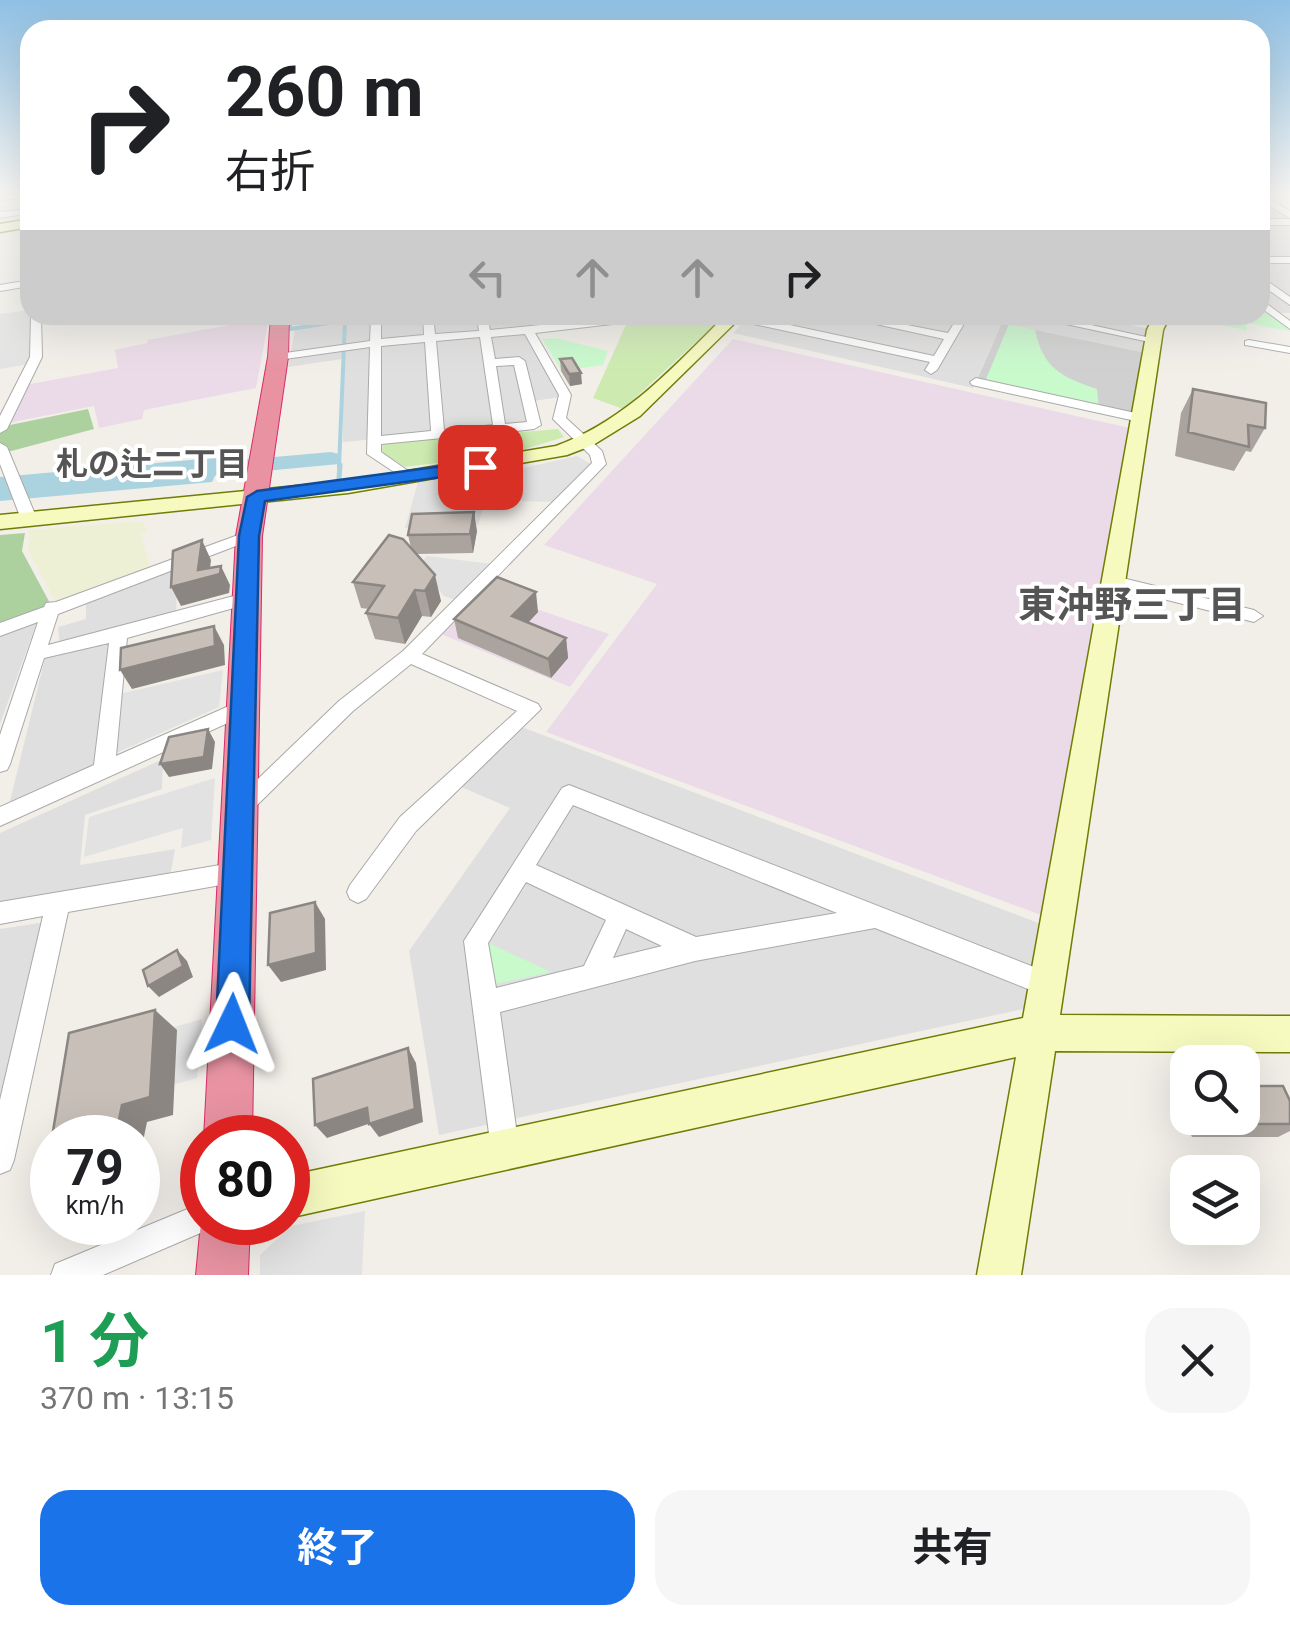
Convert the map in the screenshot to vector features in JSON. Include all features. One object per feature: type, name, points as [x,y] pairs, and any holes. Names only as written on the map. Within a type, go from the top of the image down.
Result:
[{"type":"highway","points":[[229,1115],[249,536],[280,325]]},
{"type":"highway","points":[[222,1275],[223,1245]]},
{"type":"street","points":[[0,430],[36,356],[36,325]]},
{"type":"street","points":[[375,325],[374,454],[409,478]]},
{"type":"street","points":[[429,325],[438,434]]},
{"type":"street","points":[[484,325],[506,464]]},
{"type":"street","points":[[278,356],[373,342],[530,333],[582,325]]},
{"type":"street","points":[[0,522],[260,477],[409,478],[506,464],[583,444],[637,412],[724,325]]},
{"type":"street","points":[[765,325],[934,366],[958,325]]},
{"type":"street","points":[[910,325],[950,338]]},
{"type":"street","points":[[1080,325],[1154,340]]},
{"type":"street","points":[[1117,332],[1119,325]]},
{"type":"street","points":[[1000,1275],[1156,325]]},
{"type":"street","points":[[242,808],[346,706],[409,656],[599,464],[598,454],[559,420],[565,395],[530,333]]},
{"type":"street","points":[[1249,343],[1290,350]]},
{"type":"street","points":[[375,441],[534,425],[519,360],[490,363]]},
{"type":"street","points":[[976,382],[1140,418]]},
{"type":"street","points":[[0,446],[29,519]]},
{"type":"street","points":[[0,630],[52,607],[249,536]]},
{"type":"street","points":[[1114,581],[1254,616]]},
{"type":"street","points":[[40,654],[249,598]]},
{"type":"street","points":[[1,756],[40,654],[52,607]]},
{"type":"street","points":[[104,770],[118,634]]},
{"type":"street","points":[[358,892],[408,824],[531,709],[409,656]]},
{"type":"street","points":[[0,817],[245,707]]},
{"type":"street","points":[[506,1149],[476,941],[569,794],[1048,985]]},
{"type":"street","points":[[522,870],[695,949]]},
{"type":"street","points":[[0,913],[238,872]]},
{"type":"street","points":[[0,1160],[58,903]]},
{"type":"street","points":[[592,974],[621,914]]},
{"type":"street","points":[[486,1003],[695,949],[875,917]]},
{"type":"street","points":[[310,1192],[1040,1033],[1290,1034]]},
{"type":"street","points":[[66,1275],[180,1227]]},
{"type":"shaded area","points":[[1270,252],[1290,252],[1290,313],[1270,313]]},
{"type":"shaded area","points":[[20,311],[20,325],[30,325],[31,358],[24,365],[0,369],[0,314]]},
{"type":"shaded area","points":[[230,325],[268,325],[256,388],[144,410],[142,419],[99,428],[94,406],[8,423],[25,385],[118,368],[115,350],[148,343],[147,340]]},
{"type":"shaded area","points":[[336,325],[524,325],[560,397],[534,401],[539,424],[343,442],[342,359],[288,367],[295,330]]},
{"type":"shaded area","points":[[741,325],[1001,325],[973,388],[733,333]]},
{"type":"shaded area","points":[[1001,325],[1151,354],[1140,418],[976,382]]},
{"type":"shaded area","points":[[1012,325],[1130,325],[1155,330],[1151,354]]},
{"type":"shaded area","points":[[733,339],[1130,428],[1044,916],[546,732],[657,584],[544,545]]},
{"type":"shaded area","points":[[577,456],[591,464],[553,502],[491,500],[493,475]]},
{"type":"shaded area","points":[[460,477],[458,495],[487,495],[478,525],[405,528],[418,482]]},
{"type":"shaded area","points":[[427,556],[492,564],[456,600],[444,596],[419,565]]},
{"type":"shaded area","points":[[178,567],[176,614],[60,646],[58,627],[86,619],[86,601]]},
{"type":"shaded area","points":[[484,591],[609,634],[570,687],[441,634]]},
{"type":"shaded area","points":[[39,616],[0,724],[0,632]]},
{"type":"shaded area","points":[[109,642],[98,769],[9,805],[45,658]]},
{"type":"shaded area","points":[[223,670],[219,707],[116,753],[119,694]]},
{"type":"shaded area","points":[[519,726],[1041,924],[1028,1008],[439,1135],[409,951],[510,808],[459,786]]},
{"type":"shaded area","points":[[163,759],[162,789],[85,815],[80,865],[175,849],[170,876],[0,908],[0,833]]},
{"type":"shaded area","points":[[215,778],[211,840],[181,848],[183,828],[84,857],[89,817]]},
{"type":"shaded area","points":[[46,922],[0,1099],[0,929]]},
{"type":"shaded area","points":[[202,1019],[197,1078],[169,1086],[174,1027]]},
{"type":"shaded area","points":[[365,1211],[362,1275],[260,1275],[260,1255],[271,1245],[310,1245],[310,1222]]},
{"type":"green space","points":[[1270,313],[1290,331],[1258,325],[1270,325]]},
{"type":"green space","points":[[626,325],[715,325],[623,409],[593,398]]},
{"type":"green space","points":[[1009,325],[1013,325],[1035,330],[1043,354],[1056,369],[1097,389],[1099,409],[984,384]]},
{"type":"green space","points":[[1220,325],[1247,325],[1246,330]]},
{"type":"green space","points":[[556,338],[608,351],[603,365],[562,371],[542,339]]},
{"type":"green space","points":[[88,409],[94,429],[0,454],[0,432],[5,426]]},
{"type":"green space","points":[[558,429],[564,437],[509,454],[405,467],[381,452],[383,444]]},
{"type":"green space","points":[[143,521],[147,532],[141,534],[151,569],[56,603],[28,550],[29,530]]},
{"type":"green space","points":[[25,533],[22,551],[52,607],[0,630],[0,535]]},
{"type":"green space","points":[[486,942],[551,972],[495,984]]},
{"type":"water","points":[[224,457],[212,482],[0,501],[0,477]]},
{"type":"building","points":[[572,358],[581,373],[569,374],[560,359]]},
{"type":"building","points":[[1193,389],[1266,403],[1265,428],[1248,425],[1249,447],[1188,432]]},
{"type":"building","points":[[474,512],[470,534],[408,535],[412,514]]},
{"type":"building","points":[[389,535],[403,539],[435,575],[425,591],[415,590],[398,618],[366,613],[384,586],[353,582]]},
{"type":"building","points":[[202,540],[198,570],[221,566],[220,574],[171,587],[173,551]]},
{"type":"building","points":[[497,577],[536,592],[512,616],[566,638],[548,659],[454,619]]},
{"type":"building","points":[[214,626],[215,646],[120,670],[121,648]]},
{"type":"building","points":[[208,729],[204,757],[160,764],[169,737]]},
{"type":"building","points":[[315,902],[316,953],[268,965],[270,913]]},
{"type":"building","points":[[177,950],[183,966],[148,986],[143,970]]},
{"type":"building","points":[[155,1010],[150,1097],[122,1105],[120,1115],[56,1115],[69,1033]]},
{"type":"building","points":[[408,1048],[415,1109],[369,1124],[367,1108],[315,1125],[313,1079]]},
{"type":"building","points":[[1260,1086],[1283,1086],[1290,1101],[1290,1124],[1260,1124]]},
{"type":"waterway","points":[[290,325],[290,329],[318,325]]},
{"type":"waterway","points":[[339,467],[345,325]]},
{"type":"waterway","points":[[180,472],[331,459]]},
{"type":"waterway","points":[[339,478],[340,465]]},
{"type":"district","name":"札の辻二丁目","points":[[152,464]]},
{"type":"district","name":"東沖野三丁目","points":[[1132,605]]},
{"type":"route","points":[[232,1024],[249,536],[257,497],[480,467]]}]
